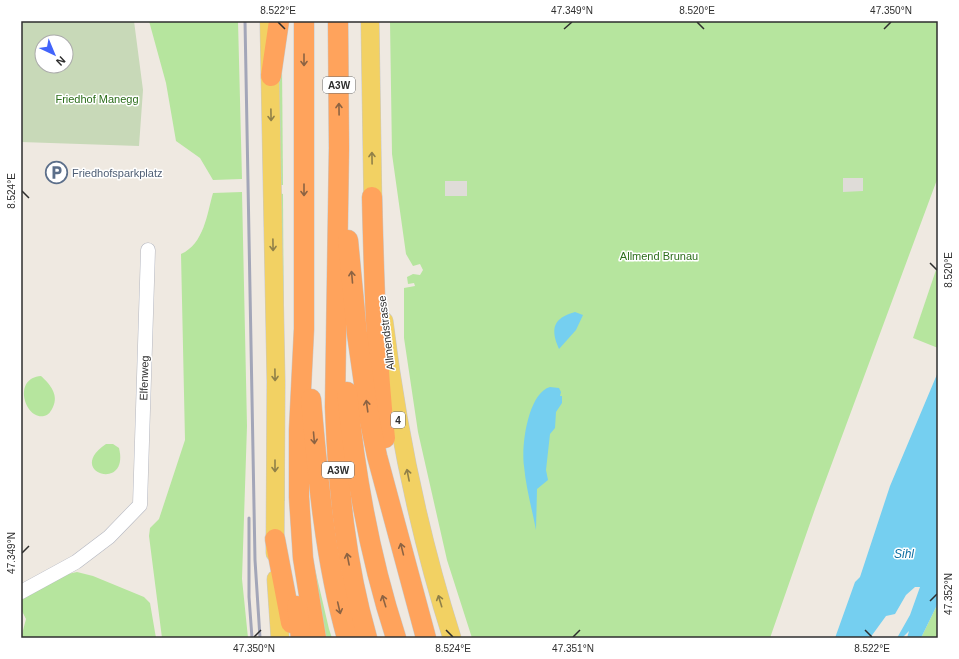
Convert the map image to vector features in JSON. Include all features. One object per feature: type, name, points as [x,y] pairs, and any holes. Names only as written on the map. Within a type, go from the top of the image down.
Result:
[{"type":"highway","points":[[271,76],[279,21]]},
{"type":"highway","name":"A3W","points":[[304,21],[304,329],[322,518],[334,584],[347,638]]},
{"type":"highway","name":"A3W","points":[[338,21],[339,148],[335,407],[340,498],[351,575],[367,638]]},
{"type":"highway","points":[[339,148],[357,334],[368,412],[377,456],[426,638]]},
{"type":"highway","points":[[372,197],[374,284],[379,384],[393,512]]},
{"type":"highway","points":[[301,638],[291,536],[289,449],[292,347],[304,223]]},
{"type":"highway","points":[[337,299],[358,486],[378,578],[396,638]]},
{"type":"highway","points":[[304,329],[299,430],[299,497],[303,558],[316,638]]},
{"type":"highway","points":[[275,539],[293,638]]},
{"type":"main road","points":[[269,21],[276,382],[275,539],[276,588],[280,638]]},
{"type":"main road","name":"Allmendstrasse","points":[[370,21],[372,197],[390,368],[407,472],[435,584],[452,638]]},
{"type":"street","name":"Elfenweg","points":[[21,592],[76,562],[109,537],[140,505],[148,250]]},
{"type":"green space","name":"Friedhof Manegg","points":[[21,21],[134,21],[143,90],[139,146],[21,142]]},
{"type":"green space","points":[[149,21],[238,21],[242,179],[213,180],[200,158],[176,141],[166,83]]},
{"type":"green space","name":"Allmend Brunau","points":[[390,21],[938,21],[938,177],[815,509],[770,638],[472,638],[447,560],[418,432],[404,338],[404,288],[415,286],[414,283],[408,284],[407,277],[413,274],[420,275],[423,270],[420,264],[413,266],[406,254],[392,154]]},
{"type":"green space","points":[[282,63],[283,185],[279,185],[278,86]]},
{"type":"green space","points":[[242,192],[247,426],[242,579],[248,638],[162,638],[149,536],[150,528],[159,519],[185,440],[181,254],[189,249],[200,236],[213,193]]},
{"type":"green space","points":[[279,193],[283,194],[285,501],[283,501]]},
{"type":"green space","points":[[938,264],[938,348],[913,338]]},
{"type":"green space","points":[[41,376],[53,390],[55,403],[49,414],[37,416],[31,412],[27,406],[24,398],[24,391],[32,378]]},
{"type":"green space","points":[[106,444],[113,444],[119,448],[120,462],[116,470],[109,474],[101,473],[95,469],[92,463],[95,454]]},
{"type":"green space","points":[[312,556],[329,629],[332,638],[324,638]]},
{"type":"green space","points":[[77,572],[93,576],[144,597],[150,603],[156,638],[21,638],[26,619],[21,609],[21,600],[68,574]]},
{"type":"green space","points":[[938,603],[938,638],[921,638]]},
{"type":"shaded area","points":[[843,178],[863,178],[863,191],[843,192]]},
{"type":"shaded area","points":[[445,181],[467,181],[467,196],[445,196]]},
{"type":"water","points":[[575,312],[583,315],[576,330],[559,349],[554,330],[555,325],[568,314]]},
{"type":"water","name":"Sihl","points":[[938,372],[938,603],[921,638],[907,638],[909,631],[902,638],[897,638],[910,615],[920,587],[915,587],[906,595],[895,614],[886,616],[870,638],[835,638],[855,582],[860,577],[890,486]]},
{"type":"water","points":[[550,387],[559,388],[561,392],[560,396],[562,396],[562,403],[556,412],[555,428],[550,434],[546,470],[548,480],[537,489],[536,530],[523,457],[525,434],[531,409],[536,399],[542,391]]},
{"type":"railway","points":[[245,21],[255,560],[260,638]]},
{"type":"railway","points":[[249,518],[249,597],[252,638]]},
{"type":"place","name":"Friedhofsparkplatz","points":[[56,173]]}]
